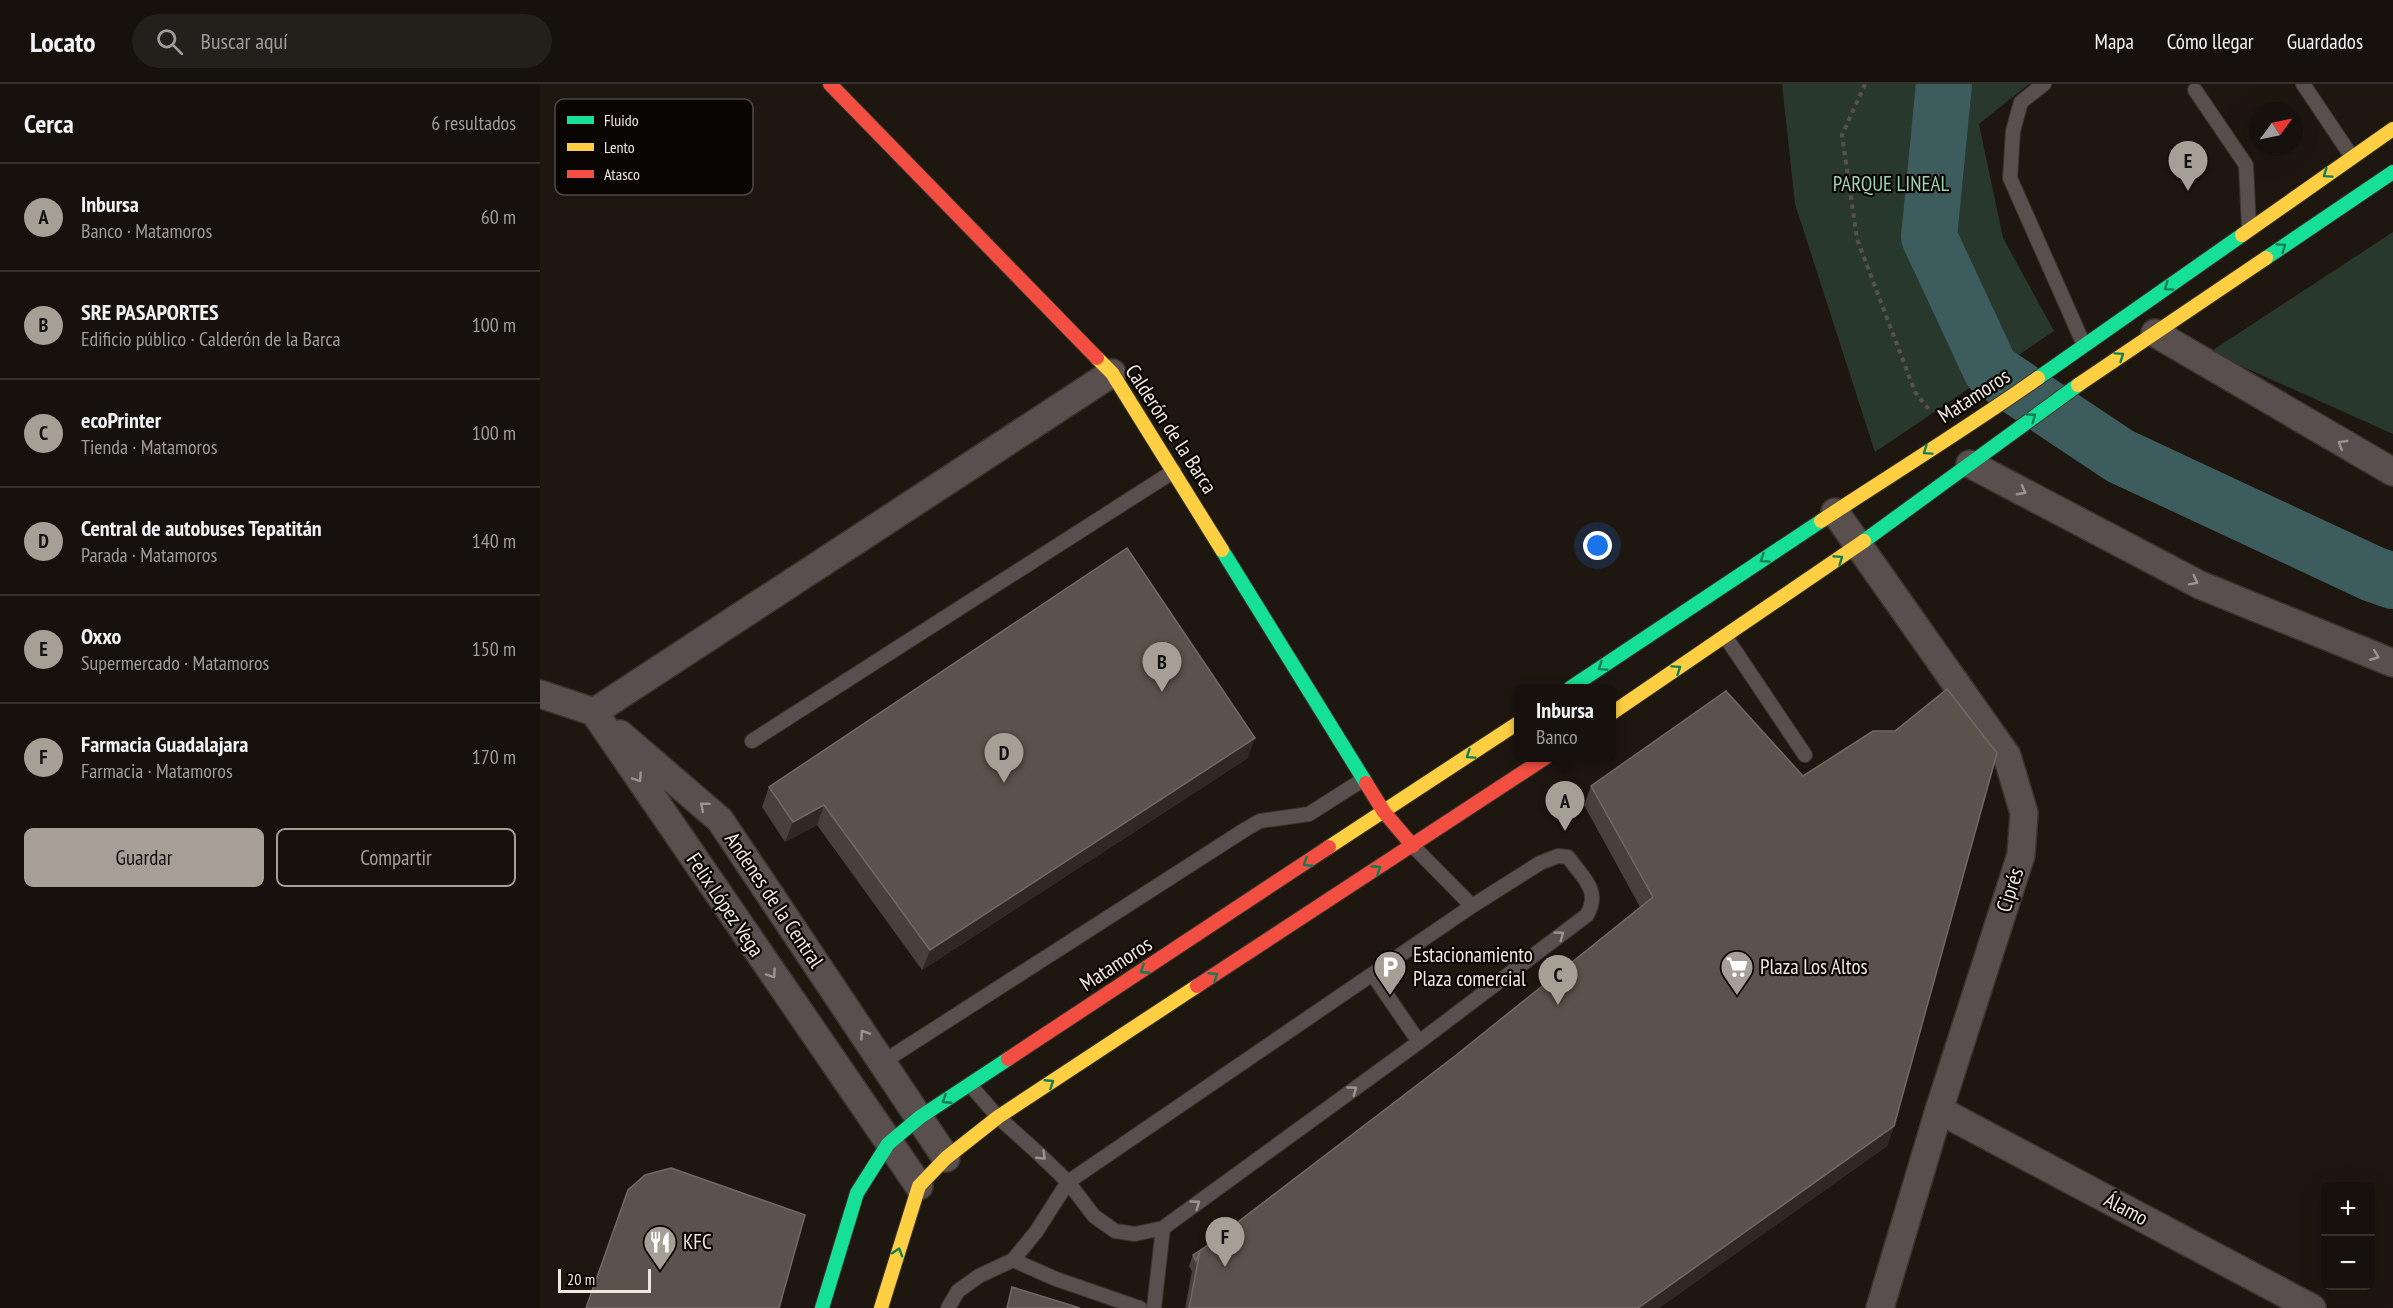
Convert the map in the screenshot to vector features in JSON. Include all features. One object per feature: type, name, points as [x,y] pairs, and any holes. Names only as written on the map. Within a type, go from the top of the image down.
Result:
[{"type":"street","name":"Calderón de la Barca","points":[[830,84],[1112,373],[1384,812],[1413,846]]},
{"type":"street","name":"Matamoros","points":[[1576,684],[1950,436],[1977,421],[2393,129]]},
{"type":"street","points":[[1616,710],[1857,546],[2072,388],[2393,172]]},
{"type":"street","points":[[2155,333],[2393,472]]},
{"type":"street","points":[[540,694],[594,712],[1112,373]]},
{"type":"street","points":[[1970,464],[2200,585],[2393,663]]},
{"type":"street","name":"Ciprés","points":[[1835,513],[2007,756],[2024,813],[2021,855],[1939,1110],[1880,1308]]},
{"type":"street","name":"Andenes de la Central","points":[[594,712],[720,820],[946,1158]]},
{"type":"street","name":"Felix López Vega","points":[[594,712],[888,1144],[919,1186]]},
{"type":"street","name":"Matamoros","points":[[822,1308],[856,1193],[888,1144],[920,1117],[1514,726]]},
{"type":"street","points":[[881,1308],[919,1186],[946,1158],[998,1117],[1539,762]]},
{"type":"street","name":"Álamo","points":[[1939,1110],[2312,1308]]},
{"type":"lane","points":[[2044,84],[2021,102],[2013,131],[2010,178],[2084,346]]},
{"type":"lane","points":[[2303,84],[2352,157]]},
{"type":"lane","points":[[2195,90],[2246,165],[2249,230]]},
{"type":"lane","points":[[752,741],[1174,471]]},
{"type":"lane","points":[[1725,636],[1805,755]]},
{"type":"lane","points":[[883,1062],[1246,829],[1260,821],[1309,814],[1364,779]]},
{"type":"lane","points":[[1413,846],[1472,906]]},
{"type":"lane","points":[[948,1308],[958,1291],[979,1276],[1013,1260],[1036,1232],[1068,1182],[1472,906],[1540,863],[1558,856],[1568,857],[1593,893],[1593,905],[1587,915],[1419,1042],[1163,1228],[1135,1234],[1115,1230],[1094,1216],[1068,1182],[998,1117],[970,1085]]},
{"type":"lane","points":[[1373,975],[1419,1042]]},
{"type":"lane","points":[[1154,1308],[1163,1228]]},
{"type":"lane","points":[[1013,1260],[1056,1279],[1140,1308]]},
{"type":"path","points":[[1865,84],[1842,135],[1857,238],[1915,392],[1950,436]]},
{"type":"green space","name":"PARQUE LINEAL","points":[[1782,84],[2029,84],[1979,124],[2003,238],[2054,331],[1875,452],[1795,204]]},
{"type":"green space","points":[[2393,232],[2393,434],[2210,352]]},
{"type":"building","points":[[1127,548],[1255,738],[930,950],[824,805],[793,822],[769,787]]},
{"type":"building","name":"Plaza Los Altos","points":[[1947,689],[1997,753],[1894,1126],[1638,1308],[1189,1308],[1200,1251],[1455,1056],[1653,897],[1591,786],[1726,691],[1803,776],[1873,731],[1895,731]]},
{"type":"building","points":[[671,1168],[805,1215],[779,1308],[586,1308],[628,1190],[645,1175]]},
{"type":"building","points":[[1202,1249],[1200,1251],[1196,1261],[1193,1255]]},
{"type":"building","points":[[1012,1287],[1080,1308],[1007,1308]]},
{"type":"waterway","points":[[1944,84],[1929,237],[1991,370],[2120,456],[2373,574],[2393,581]]},
{"type":"traffic: fast","points":[[2266,258],[2393,172]]},
{"type":"traffic: fast","points":[[2038,378],[2242,235]]},
{"type":"traffic: fast","points":[[1864,541],[2078,385]]},
{"type":"traffic: fast","points":[[1576,684],[1821,521]]},
{"type":"traffic: fast","points":[[1222,550],[1366,783]]},
{"type":"traffic: fast","points":[[822,1308],[857,1193],[888,1144],[920,1117],[1008,1059]]},
{"type":"traffic: slow","points":[[2242,235],[2393,129]]},
{"type":"traffic: slow","points":[[2078,385],[2266,258]]},
{"type":"traffic: slow","points":[[1097,358],[1112,373],[1222,550]]},
{"type":"traffic: slow","points":[[1821,521],[2038,378]]},
{"type":"traffic: slow","points":[[1616,710],[1864,541]]},
{"type":"traffic: slow","points":[[1329,847],[1514,726]]},
{"type":"traffic: slow","points":[[881,1308],[919,1186],[946,1158],[998,1117],[1197,986]]},
{"type":"traffic: jam","points":[[830,84],[1097,358]]},
{"type":"traffic: jam","points":[[1197,986],[1539,762]]},
{"type":"traffic: jam","points":[[1366,783],[1384,812],[1413,846]]},
{"type":"traffic: jam","points":[[1008,1059],[1329,847]]},
{"type":"place","name":"Oxxo","points":[[2188,191]]},
{"type":"place","name":"SRE PASAPORTES","points":[[1162,692]]},
{"type":"place","name":"Central de autobuses Tepatitán","points":[[1004,783]]},
{"type":"place","name":"Inbursa","points":[[1565,831]]},
{"type":"place","name":"Estacionamiento Plaza comercial","points":[[1390,996]]},
{"type":"place","name":"Plaza Los Altos","points":[[1737,996]]},
{"type":"place","name":"ecoPrinter","points":[[1558,1005]]},
{"type":"place","name":"Farmacia Guadalajara","points":[[1225,1267]]},
{"type":"place","name":"KFC","points":[[660,1271]]}]
